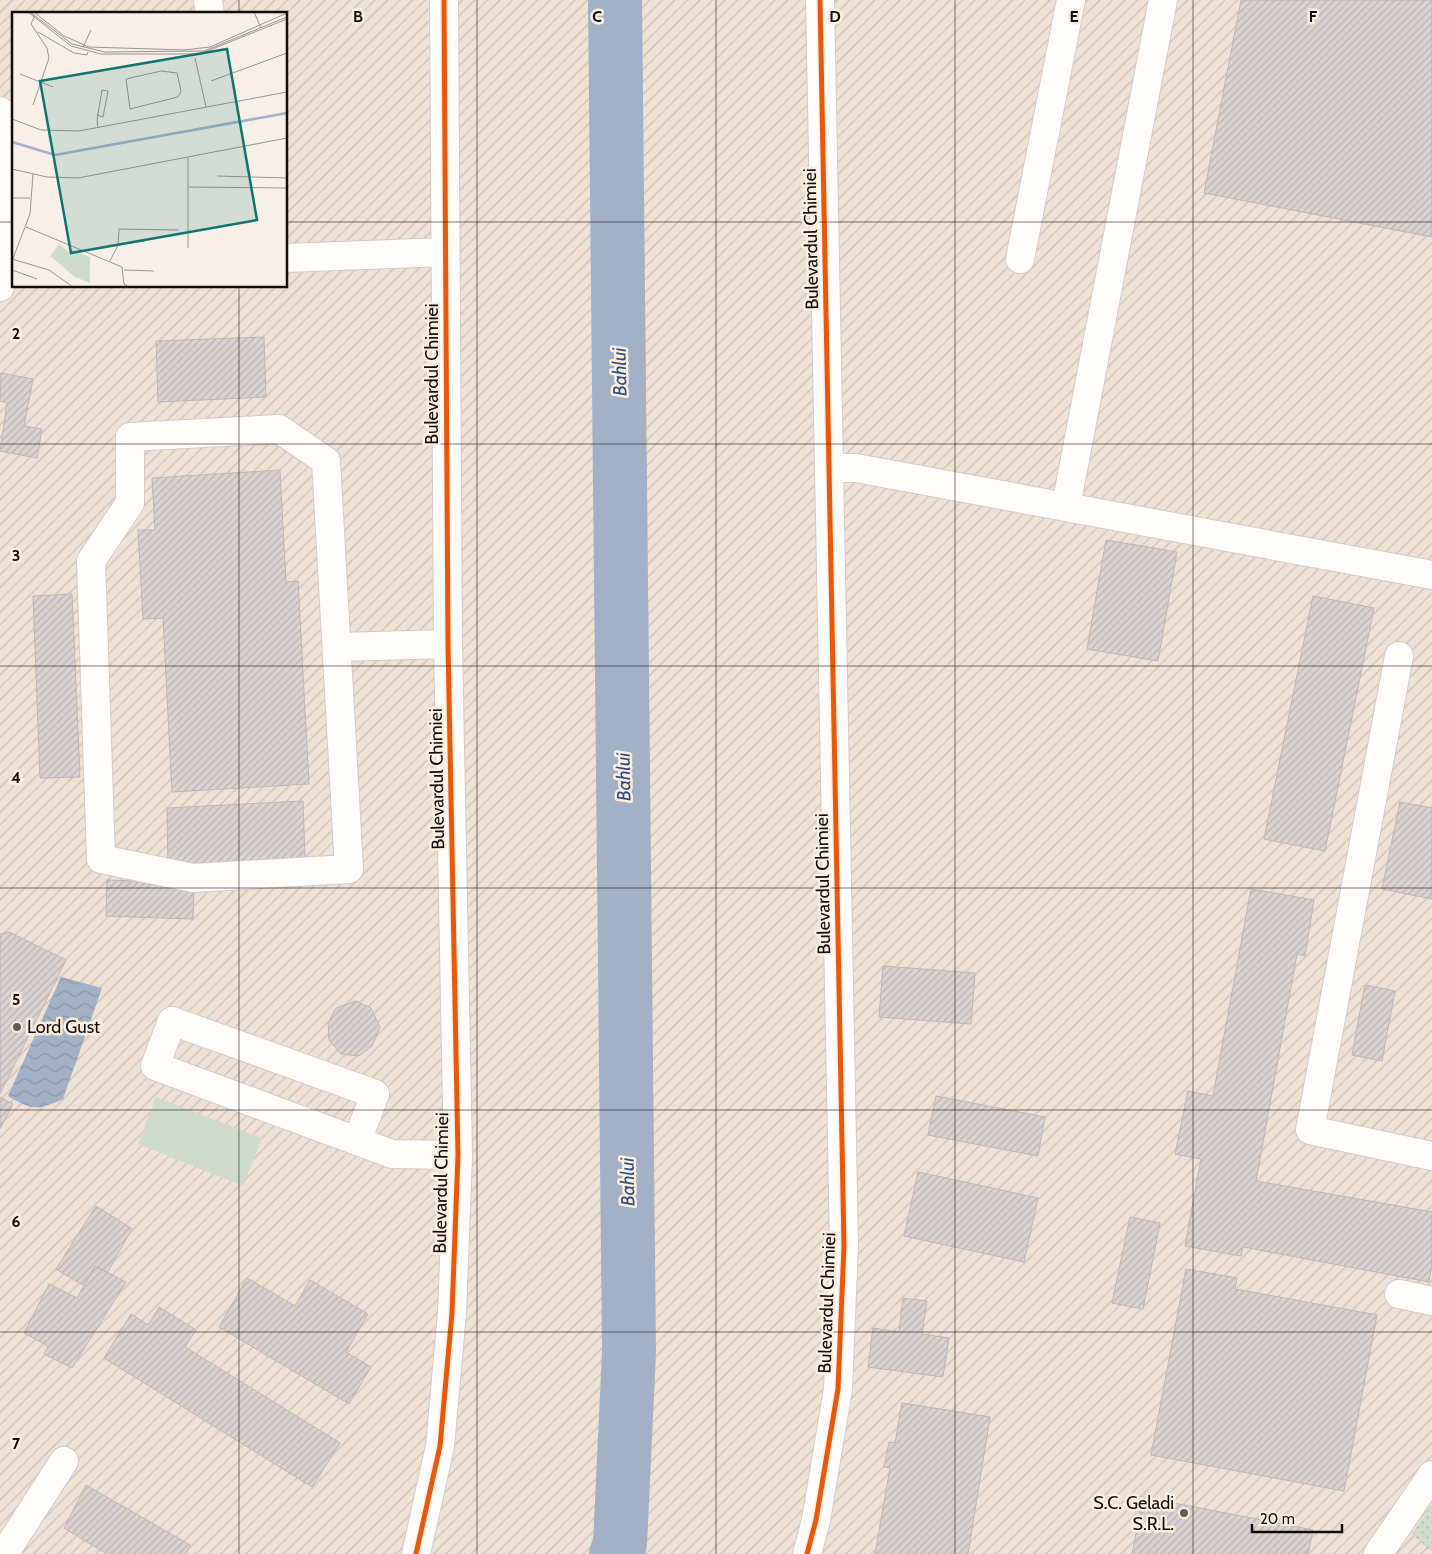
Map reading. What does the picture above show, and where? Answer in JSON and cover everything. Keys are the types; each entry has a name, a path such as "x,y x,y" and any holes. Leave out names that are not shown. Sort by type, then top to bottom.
{"street":[{"name":"Bulevardul Chimiei","path":"416,1554 440,1446 452,1313 458,1156 448,644 444,0"},
{"name":"Bulevardul Chimiei","path":"807,1554 816,1520 838,1389 844,1246 820,0"},
{"path":"1020,259 1071,0"},
{"path":"1066,506 1163,0"},
{"path":"0,111 7,162 9,226 0,287"},
{"path":"288,258 445,252"},
{"path":"279,429 326,461 338,647 349,869 193,878 101,859 91,561 130,503 130,437 279,429"},
{"path":"829,468 856,468 1432,575"},
{"path":"338,647 448,644"},
{"path":"1399,656 1310,1130 1432,1156"},
{"path":"357,1141 375,1094 172,1021 156,1066 357,1141 392,1154 458,1156"},
{"path":"1399,1294 1432,1300"},
{"path":"5,1552 64,1461"},
{"path":"1378,1554 1432,1475"}],"shaded area":[{"path":"0,0 1432,0 1432,1554 0,1554"}],"green space":[{"path":"156,1097 262,1138 243,1186 138,1144"},
{"path":"1432,1504 1432,1552 1412,1534"}],"water":[{"path":"61,977 102,988 63,1099 47,1106 29,1106 8,1096"}],"building":[{"path":"1241,0 1432,0 1432,237 1204,193"},
{"path":"264,337 266,397 158,402 156,341"},
{"path":"1,373 33,379 24,426 42,429 37,458 0,451 7,403 0,401"},
{"path":"280,470 286,582 298,581 309,784 172,792 163,618 143,619 138,530 155,530 152,478"},
{"path":"1106,540 1177,552 1158,661 1087,649"},
{"path":"72,594 80,777 40,778 33,596"},
{"path":"1313,596 1374,608 1325,851 1264,839"},
{"path":"303,801 305,858 168,865 167,808"},
{"path":"1400,802 1432,808 1432,899 1382,889"},
{"path":"107,880 194,883 193,919 106,916"},
{"path":"1251,889 1314,900 1305,956 1297,954 1256,1181 1432,1212 1432,1264 1429,1282 1243,1247 1241,1256 1185,1246 1201,1159 1175,1154 1188,1091 1213,1096"},
{"name":"Lord Gust","path":"9,932 66,960 0,1094 0,934"},
{"path":"883,966 975,973 971,1024 879,1017"},
{"path":"1365,985 1395,991 1382,1061 1352,1055"},
{"path":"356,1001 371,1008 380,1027 372,1046 359,1056 341,1054 329,1040 328,1023 336,1008"},
{"path":"936,1096 1045,1117 1038,1156 928,1135"},
{"path":"0,1097 13,1104 0,1129"},
{"path":"918,1172 1038,1198 1024,1262 904,1236"},
{"path":"96,1206 132,1229 107,1273 95,1266 84,1286 56,1269"},
{"path":"1130,1217 1160,1223 1143,1309 1112,1303"},
{"path":"95,1266 126,1282 72,1368 44,1354 48,1346 24,1333 49,1284 77,1298"},
{"path":"1186,1269 1237,1278 1235,1289 1377,1315 1344,1491 1151,1455"},
{"path":"247,1278 295,1306 310,1280 368,1314 346,1352 371,1367 349,1404 219,1327"},
{"path":"903,1298 927,1301 922,1334 949,1338 943,1377 868,1367 873,1328 899,1332"},
{"path":"159,1307 196,1330 185,1347 340,1443 312,1487 104,1358 131,1314 148,1325"},
{"path":"902,1403 990,1417 968,1554 875,1554 890,1468 884,1467 889,1442 895,1443"},
{"path":"86,1485 190,1545 186,1554 107,1554 64,1528"},
{"name":"S.C. Geladi S.R.L.","path":"1143,1497 1313,1530 1308,1554 1132,1554"}],"waterway":[{"name":"Bahlui","path":"615,0 629,1352 620,1544 616,1554"}],"cycle path":[{"path":"416,1554 440,1446 452,1313 458,1155 448,644 444,0"},
{"path":"807,1554 816,1520 838,1389 844,1246 820,0"}],"place":[{"name":"Lord Gust","path":"17,1027"},
{"name":"S.C. Geladi S.R.L.","path":"1184,1513"}]}
